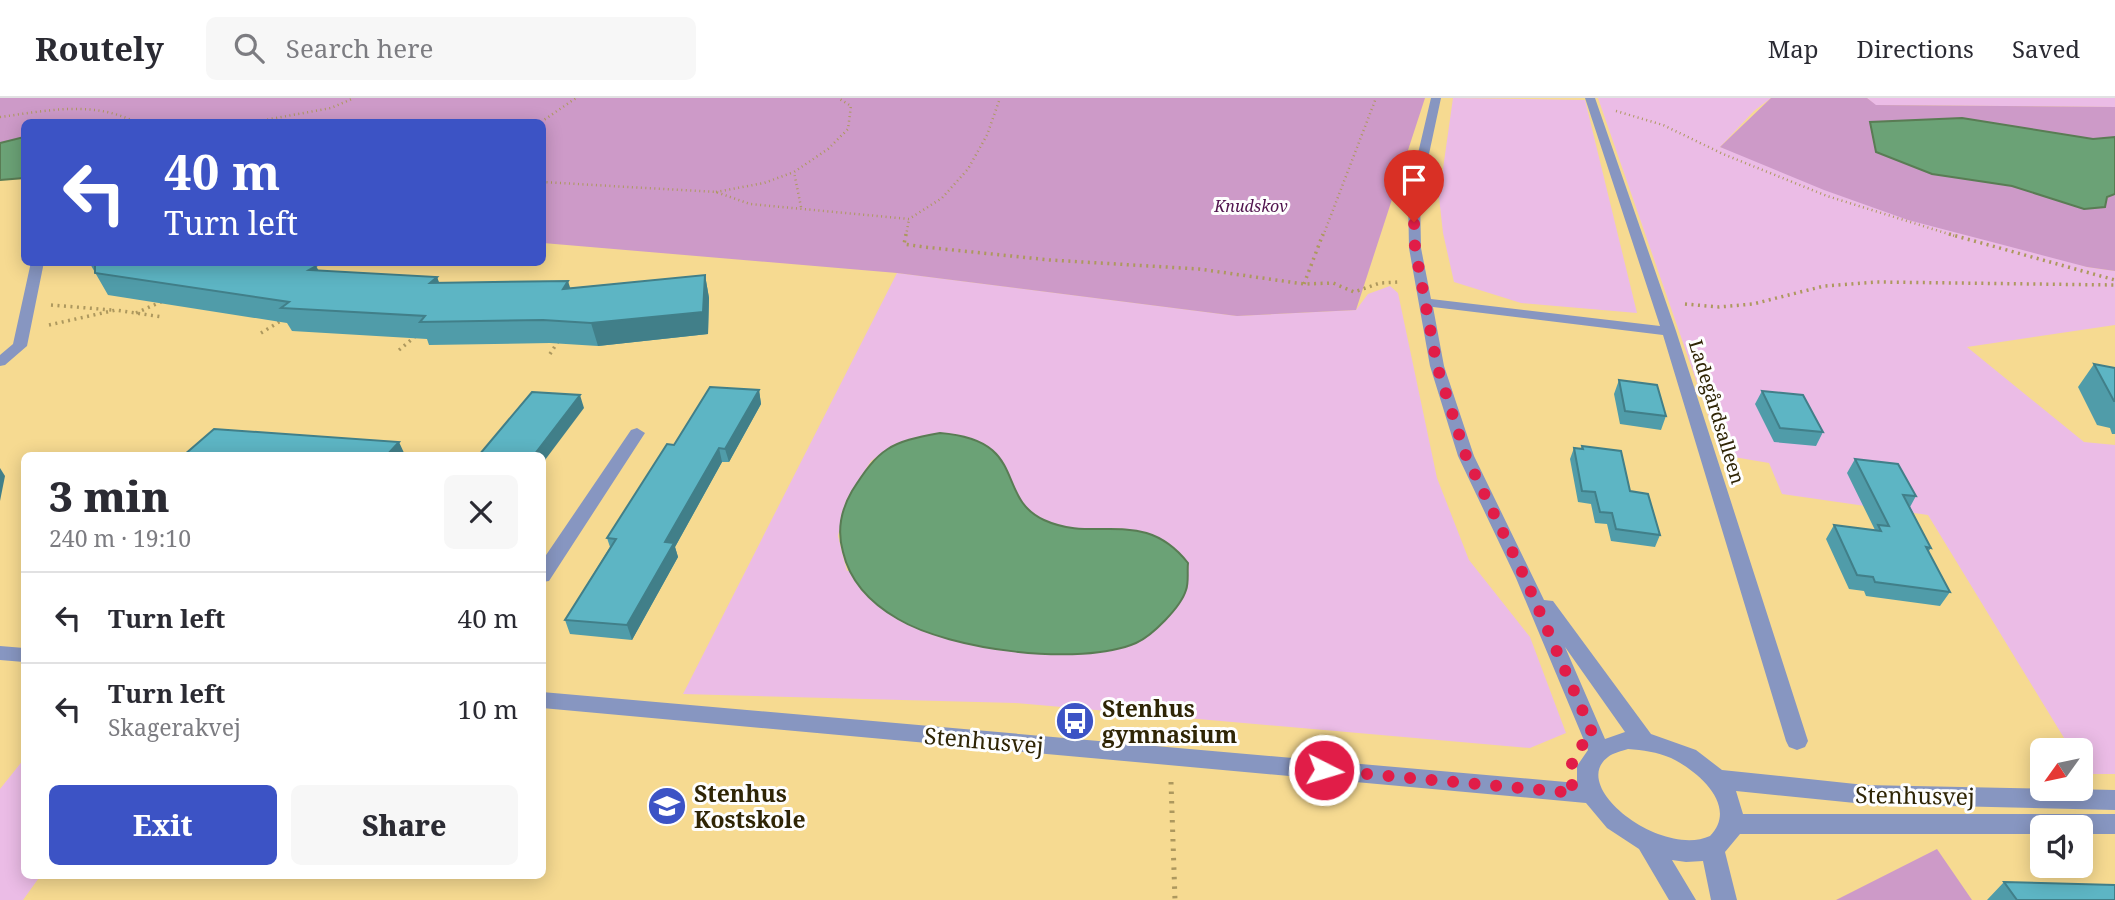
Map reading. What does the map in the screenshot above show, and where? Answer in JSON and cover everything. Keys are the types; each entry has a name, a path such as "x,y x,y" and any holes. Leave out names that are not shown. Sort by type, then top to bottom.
{"street":[{"path":"1436,98 1414,196 1415,248 1437,366 1466,456 1525,578 1599,750"},
{"name":"Ladegårdsalleen","path":"1592,102 1669,331 1797,741"},
{"path":"0,362 20,346 37,266"},
{"path":"1425,302 1669,331"},
{"path":"546,570 637,433"},
{"path":"1525,578 1644,741"},
{"path":"0,653 21,655"},
{"name":"Stenhusvej","path":"546,700 1592,794"},
{"path":"1627,740 1644,741 1687,756 1717,779 1733,811 1729,834 1712,848 1699,852 1682,852 1648,844 1614,822 1592,794 1588,777 1590,762 1599,750 1627,740"},
{"name":"Stenhusvej","path":"1717,779 1794,790 1879,795 2115,800"},
{"name":"Stenhusvej","path":"1732,824 2115,824"},
{"path":"1648,844 1683,900"},
{"path":"1712,848 1724,900"}],"path":[{"path":"270,119 331,108 354,98"},
{"path":"545,119 576,98"},
{"path":"546,182 716,192 764,183 794,172 828,149 848,129 851,106 838,98"},
{"path":"716,192 750,204 909,219 940,202 975,162 994,121 1000,98"},
{"path":"1304,284 1376,98"},
{"path":"1592,102 1663,125 1723,154 1827,196 1902,221 2115,283"},
{"path":"0,117 97,108 130,119"},
{"path":"794,172 801,207"},
{"path":"909,219 904,244 1050,260 1199,269 1304,284 1333,283 1354,292 1380,283 1422,284"},
{"path":"1659,302 1719,307 1753,304 1824,285 1877,282 2115,283"},
{"path":"136,313 173,296"},
{"path":"28,308 44,304 162,317"},
{"path":"23,331 117,310"},
{"path":"261,333 289,316"},
{"path":"399,350 418,334"},
{"path":"550,354 561,338"},
{"path":"1170,756 1175,900"}],"shaded area":[{"path":"1453,98 1585,100 1637,313 1521,303 1454,282 1443,233 1439,197"},
{"path":"1598,98 1771,98 1754,111 1720,147 2087,267 2115,271 2115,325 1967,347 2084,442 2115,445 2115,774 2093,774 2093,738 2064,738 1928,515 1782,494 1769,463 1722,455"},
{"path":"1867,98 2115,98 2115,107 1875,105"},
{"path":"1962,118 2093,139 2115,137 2115,194 2107,197 2105,207 2084,209 2012,186 1932,174 1876,152 1870,122"},
{"path":"21,138 21,178 0,180 0,143"},
{"path":"897,273 1237,316 1356,310 1368,294 1390,286 1398,293 1437,478 1469,560 1530,637 1566,733 1530,748 1015,703 683,694","holes":["940,433 967,437 986,445 997,455 1016,493 1025,506 1040,518 1071,528 1127,529 847,571 838,536 846,501 871,461 895,444"]},
{"path":"940,433 968,438 987,446 1007,470 1019,498 1029,510 1044,520 1082,529 1136,531 1154,536 1171,546 1188,563 1187,587 1183,597 1158,628 1136,643 1082,654 1015,652 981,647 921,630 888,613 863,591 846,563 840,528 845,506 870,465 887,449 909,440"},
{"path":"21,763 21,879 38,879 23,900 0,900 0,789"}],"green space":[{"name":"Knudskov","path":"0,98 1425,98 1356,310 1237,316 897,273 546,243 546,119 21,119 21,138 0,143"},
{"path":"1771,98 1867,98 1876,105 2115,107 2115,137 2093,139 1962,118 1870,122 1932,174 2012,186 2084,209 2115,194 2115,271 2087,267 1908,220 1824,190 1720,147"},
{"path":"1937,849 1972,900 1836,900"}],"building":[{"path":"95,266 316,266 309,270 437,277 430,283 568,281 563,289 705,275 703,312 591,323 543,320 420,322 425,316 281,308 289,302 95,273"},
{"path":"2094,364 2115,368 2115,401 2114,401"},
{"path":"1619,380 1657,385 1666,416 1625,411"},
{"path":"710,387 759,390 725,449 719,448 665,542 674,543 627,625 565,620 616,539 607,538 667,444 674,445"},
{"path":"1762,391 1803,395 1823,432 1780,428"},
{"path":"532,392 580,395 536,452 482,452"},
{"path":"214,429 399,442 390,452 187,452"},
{"path":"1582,446 1621,451 1630,491 1648,494 1660,535 1616,529 1612,513 1600,512 1595,492 1582,491 1574,448 1583,449"},
{"path":"1855,459 1898,464 1916,496 1903,495 1950,592 1875,582 1873,577 1857,575 1834,525 1881,531 1878,525 1889,526"},
{"path":"2004,882 2115,885 2115,900 2017,900"}],"place":[{"name":"Stenhus gymnasium","path":"1075,721"},
{"name":"Stenhus Kostskole","path":"667,806"}],"route":[{"path":"1324,770 1574,793 1570,778 1573,758 1585,741 1594,737 1525,578 1466,456 1437,366 1415,248 1414,222"}]}
